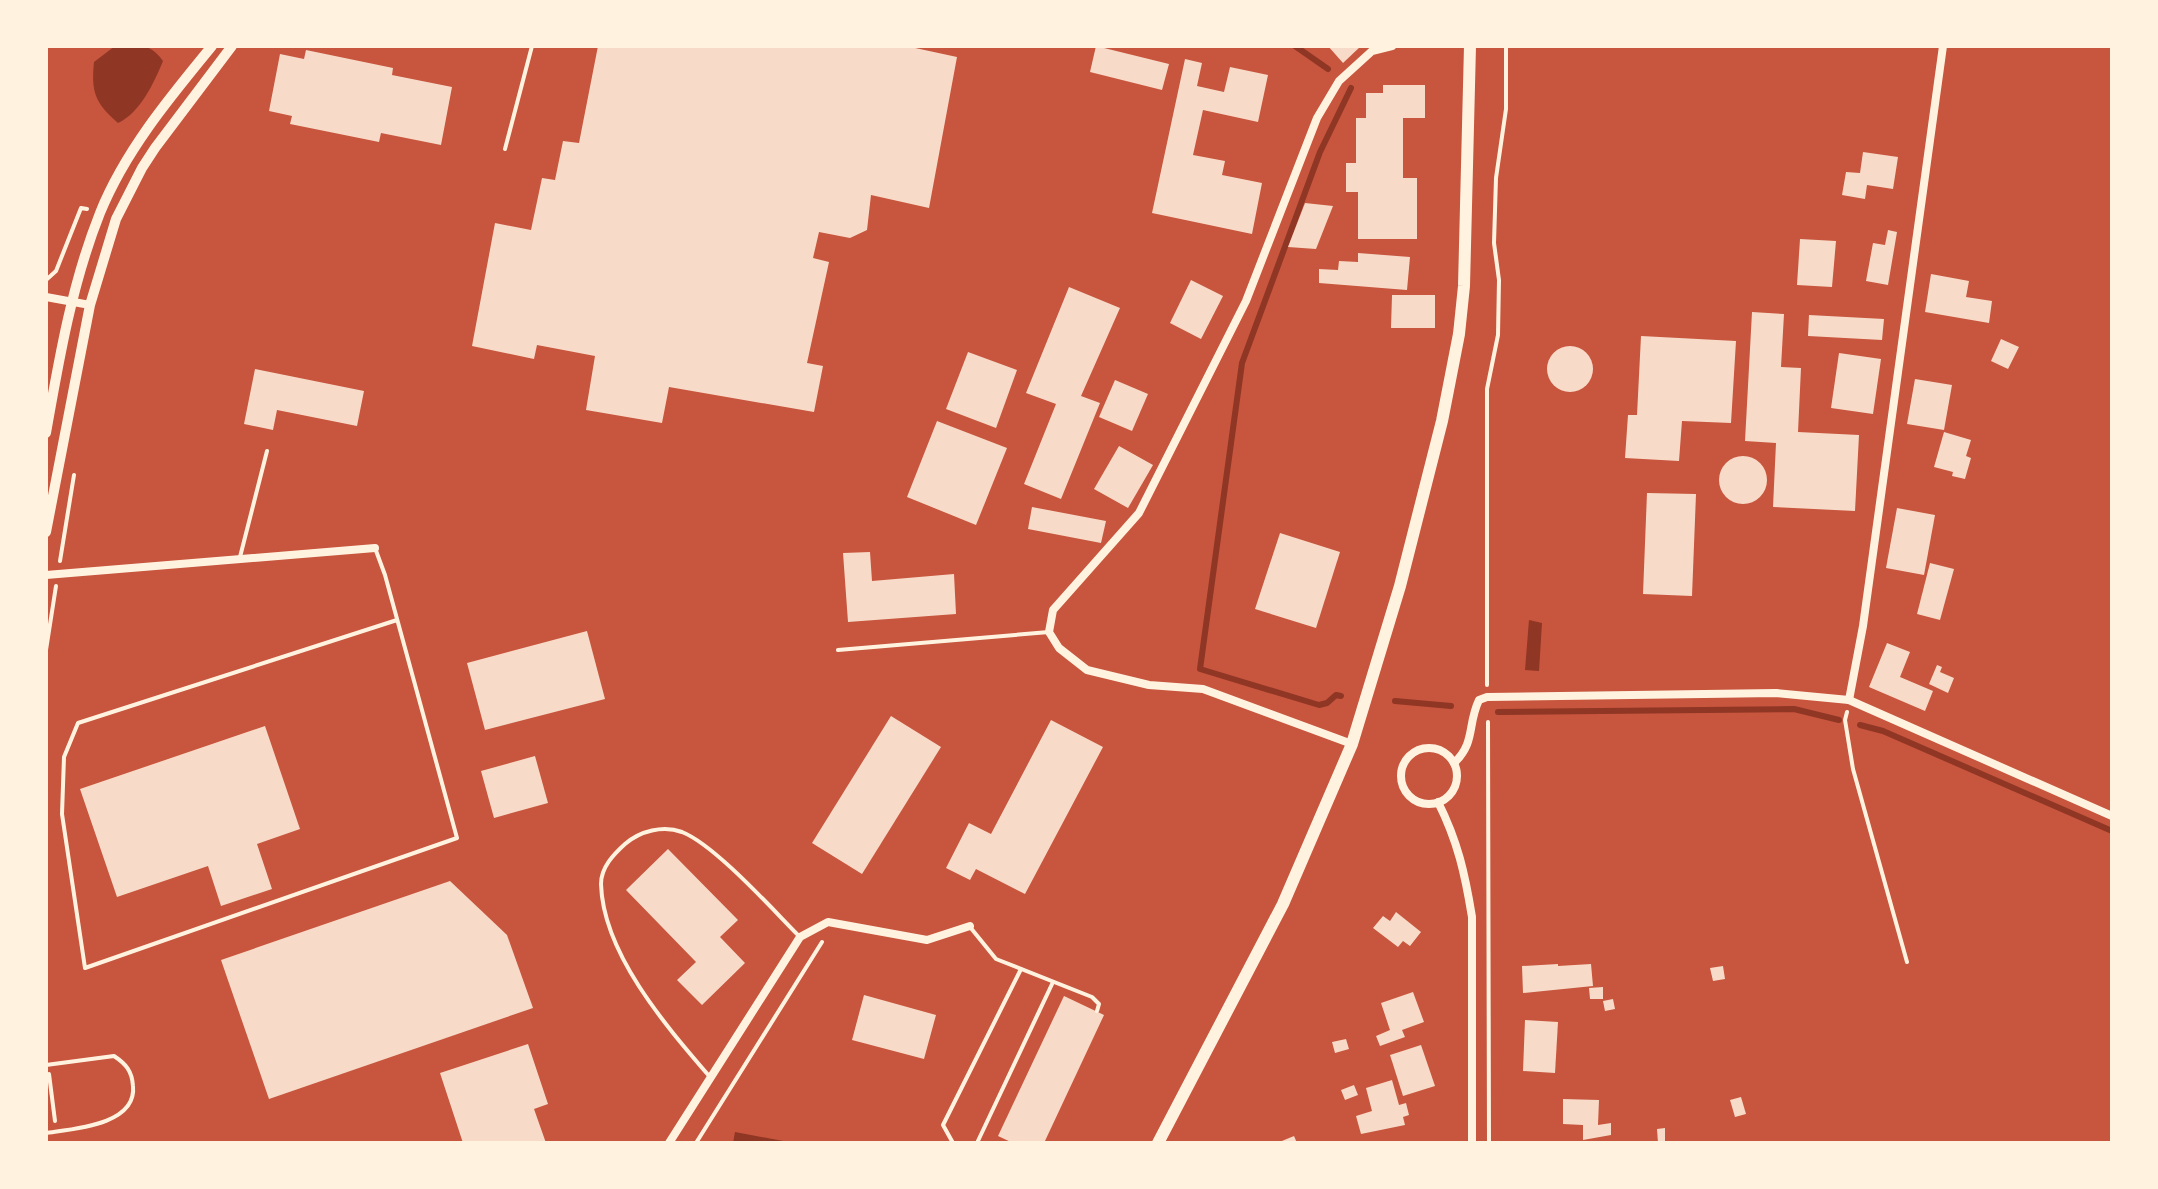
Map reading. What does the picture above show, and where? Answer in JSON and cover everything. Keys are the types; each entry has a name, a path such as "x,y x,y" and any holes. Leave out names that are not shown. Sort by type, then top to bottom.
{"main road":[{"path":"1158,1143 1283,904 1352,744 1400,586 1442,421 1459,334 1464,286 1470,46"}],"street":[{"path":"46,433 72,301 100,213 119,174 168,100 212,46"},
{"path":"46,532 90,305 116,219 142,168 173,121 232,46"},
{"path":"1352,744 1203,689 1149,685 1087,670 1059,648 1049,632 1053,610 1139,513 1246,301 1317,118 1331,93 1339,81 1372,51 1392,46"},
{"path":"1849,700 1863,626 1943,46"},
{"path":"46,297 90,305"},
{"path":"46,575 375,548"},
{"path":"1454,763 1470,743 1473,711 1479,700 1487,697 1776,693 1849,700 2112,816"},
{"path":"1427,748 1442,751 1454,763 1457,778 1454,789 1438,802 1423,803 1406,792 1401,774 1403,765 1416,751 1427,748"},
{"path":"1438,802 1455,836 1472,917 1472,1143"},
{"path":"669,1143 800,937 828,922 927,940 970,926"}],"lane":[{"path":"505,149 532,46"},
{"path":"240,559 267,451"},
{"path":"375,548 397,620 457,838 85,968 62,814 64,757 78,723 397,620"},
{"path":"838,650 1049,632"},
{"path":"711,1078 632,978 610,924 601,882 609,858 636,835 662,829 682,832 708,848 800,937"},
{"path":"970,926 996,959 1092,997 1099,1004 1097,1011"},
{"path":"953,1143 943,1125 1021,969"},
{"path":"977,1143 1053,982"},
{"path":"46,1133 92,1125 114,1117 129,1105 134,1094 127,1065 114,1056 47,1065"}],"path":[{"path":"1489,1143 1487,389 1498,335 1499,280 1494,243 1496,178 1506,109 1506,46"},
{"path":"46,650 76,465"},
{"path":"1849,700 1845,720 1853,769 1907,962"},
{"path":"696,1143 819,949 828,922"},
{"path":"47,1065 57,1131"}],"shaded area":[{"path":"115,46 147,47 163,61 140,105 118,123 100,103 93,81 94,62"},
{"path":"1529,620 1542,623 1539,671 1525,670"},
{"path":"735,1132 794,1143 733,1143"}],"building":[{"path":"598,46 906,46 957,57 929,208 871,195 867,230 850,238 819,232 813,258 829,262 807,363 823,366 814,412 669,387 662,423 586,410 595,356 537,345 534,359 472,346 495,223 531,230 542,178 555,180 563,141 579,143"},
{"path":"1096,46 1169,64 1162,90 1090,72"},
{"path":"1328,46 1361,46 1343,63"},
{"path":"306,50 393,68 392,75 452,87 441,145 381,133 379,142 290,124 292,116 269,111 280,54 304,59"},
{"path":"1185,59 1202,63 1197,86 1224,92 1230,67 1268,75 1258,122 1203,110 1193,155 1225,161 1222,175 1262,183 1252,234 1152,213"},
{"path":"1383,85 1425,85 1425,118 1403,118 1403,178 1417,178 1417,239 1358,239 1358,192 1346,192 1346,163 1356,163 1356,118 1366,118 1366,93 1383,93"},
{"path":"1863,152 1898,157 1893,189 1867,185 1865,199 1842,195 1846,172 1860,173"},
{"path":"1305,203 1333,206 1316,249 1288,247"},
{"path":"1888,230 1897,232 1888,285 1866,281 1873,243 1885,245"},
{"path":"1800,239 1836,241 1832,287 1797,285"},
{"path":"1358,253 1410,257 1407,290 1319,283 1319,269 1338,270 1339,261 1358,262"},
{"path":"1931,274 1969,281 1966,297 1992,301 1989,323 1925,312"},
{"path":"1191,280 1223,296 1201,339 1170,323"},
{"path":"1069,287 1120,308 1081,396 1100,403 1061,499 1024,484 1056,404 1026,393"},
{"path":"1392,295 1435,295 1435,328 1391,328"},
{"path":"1752,312 1784,314 1781,367 1801,368 1798,432 1859,435 1855,511 1773,507 1776,443 1745,441"},
{"path":"1809,315 1884,319 1882,340 1808,336"},
{"path":"1641,336 1736,341 1731,423 1682,421 1679,461 1625,458 1628,415 1637,415"},
{"path":"2001,339 2019,347 2008,369 1991,361"},
{"path":"1570,346 1586,353 1593,369 1586,385 1570,392 1554,385 1547,369 1554,353"},
{"path":"968,352 1017,370 996,428 946,409"},
{"path":"1839,353 1881,359 1873,414 1831,408"},
{"path":"255,369 364,391 357,426 277,410 273,430 244,424"},
{"path":"1915,379 1952,385 1944,430 1907,424"},
{"path":"1115,380 1148,394 1132,431 1099,417"},
{"path":"937,421 1007,448 976,525 907,497"},
{"path":"1944,432 1971,440 1966,456 1971,458 1965,479 1934,467"},
{"path":"1119,446 1153,465 1128,508 1094,489"},
{"path":"1743,456 1760,463 1767,480 1760,497 1743,504 1726,497 1719,480 1726,463"},
{"path":"1647,493 1696,494 1692,596 1643,594"},
{"path":"1032,507 1106,521 1101,543 1028,529"},
{"path":"1897,508 1935,515 1924,575 1886,568"},
{"path":"1280,533 1340,552 1316,628 1255,609"},
{"path":"870,552 872,581 954,574 956,614 848,622 843,553"},
{"path":"1930,563 1954,569 1940,620 1917,614"},
{"path":"587,631 605,699 485,730 467,663"},
{"path":"1887,643 1910,652 1900,677 1933,691 1925,711 1869,687"},
{"path":"1937,665 1942,667 1940,672 1954,678 1948,693 1929,684"},
{"path":"891,716 941,747 862,874 812,843"},
{"path":"1051,720 1103,747 1025,894 976,869 970,880 946,868 969,823 991,834"},
{"path":"265,726 300,829 257,844 272,889 221,906 208,866 117,897 80,789"},
{"path":"535,756 548,803 494,818 481,771"},
{"path":"668,849 738,920 720,937 745,963 702,1005 677,980 696,962 626,890"},
{"path":"450,881 507,935 533,1008 269,1099 221,960"},
{"path":"1396,912 1421,932 1410,946 1403,941 1398,947 1373,928 1383,916 1390,921"},
{"path":"1591,964 1593,986 1523,993 1522,966"},
{"path":"1723,966 1725,979 1713,981 1710,968"},
{"path":"1603,987 1603,999 1590,999 1589,988"},
{"path":"1413,992 1424,1022 1402,1030 1405,1037 1380,1046 1376,1036 1390,1030 1381,1003"},
{"path":"864,995 936,1015 924,1059 852,1040"},
{"path":"1064,996 1104,1015 1044,1143 1013,1143 998,1136"},
{"path":"1613,999 1615,1009 1605,1011 1603,1001"},
{"path":"1525,1020 1558,1022 1555,1073 1523,1071"},
{"path":"1346,1039 1349,1049 1335,1053 1332,1042"},
{"path":"528,1044 548,1104 534,1109 546,1143 463,1143 440,1073"},
{"path":"1421,1045 1435,1086 1403,1096 1390,1055"},
{"path":"1392,1080 1399,1105 1406,1103 1409,1115 1403,1117 1405,1125 1361,1134 1356,1116 1372,1111 1366,1088"},
{"path":"1354,1085 1358,1095 1345,1100 1341,1090"},
{"path":"1741,1097 1746,1114 1735,1117 1730,1100"},
{"path":"1563,1099 1599,1100 1598,1125 1611,1123 1611,1135 1583,1140 1583,1125 1563,1124"},
{"path":"1665,1128 1665,1143 1658,1143 1657,1129"},
{"path":"1294,1136 1297,1143 1277,1143"}],"waterway":[{"path":"1295,46 1328,69"},
{"path":"1341,696 1336,695 1319,705 1200,669 1242,363 1320,152 1351,88"},
{"path":"1395,701 1451,706"},
{"path":"1498,712 1794,709 1839,720"},
{"path":"1860,725 1883,731 2112,831"}]}
